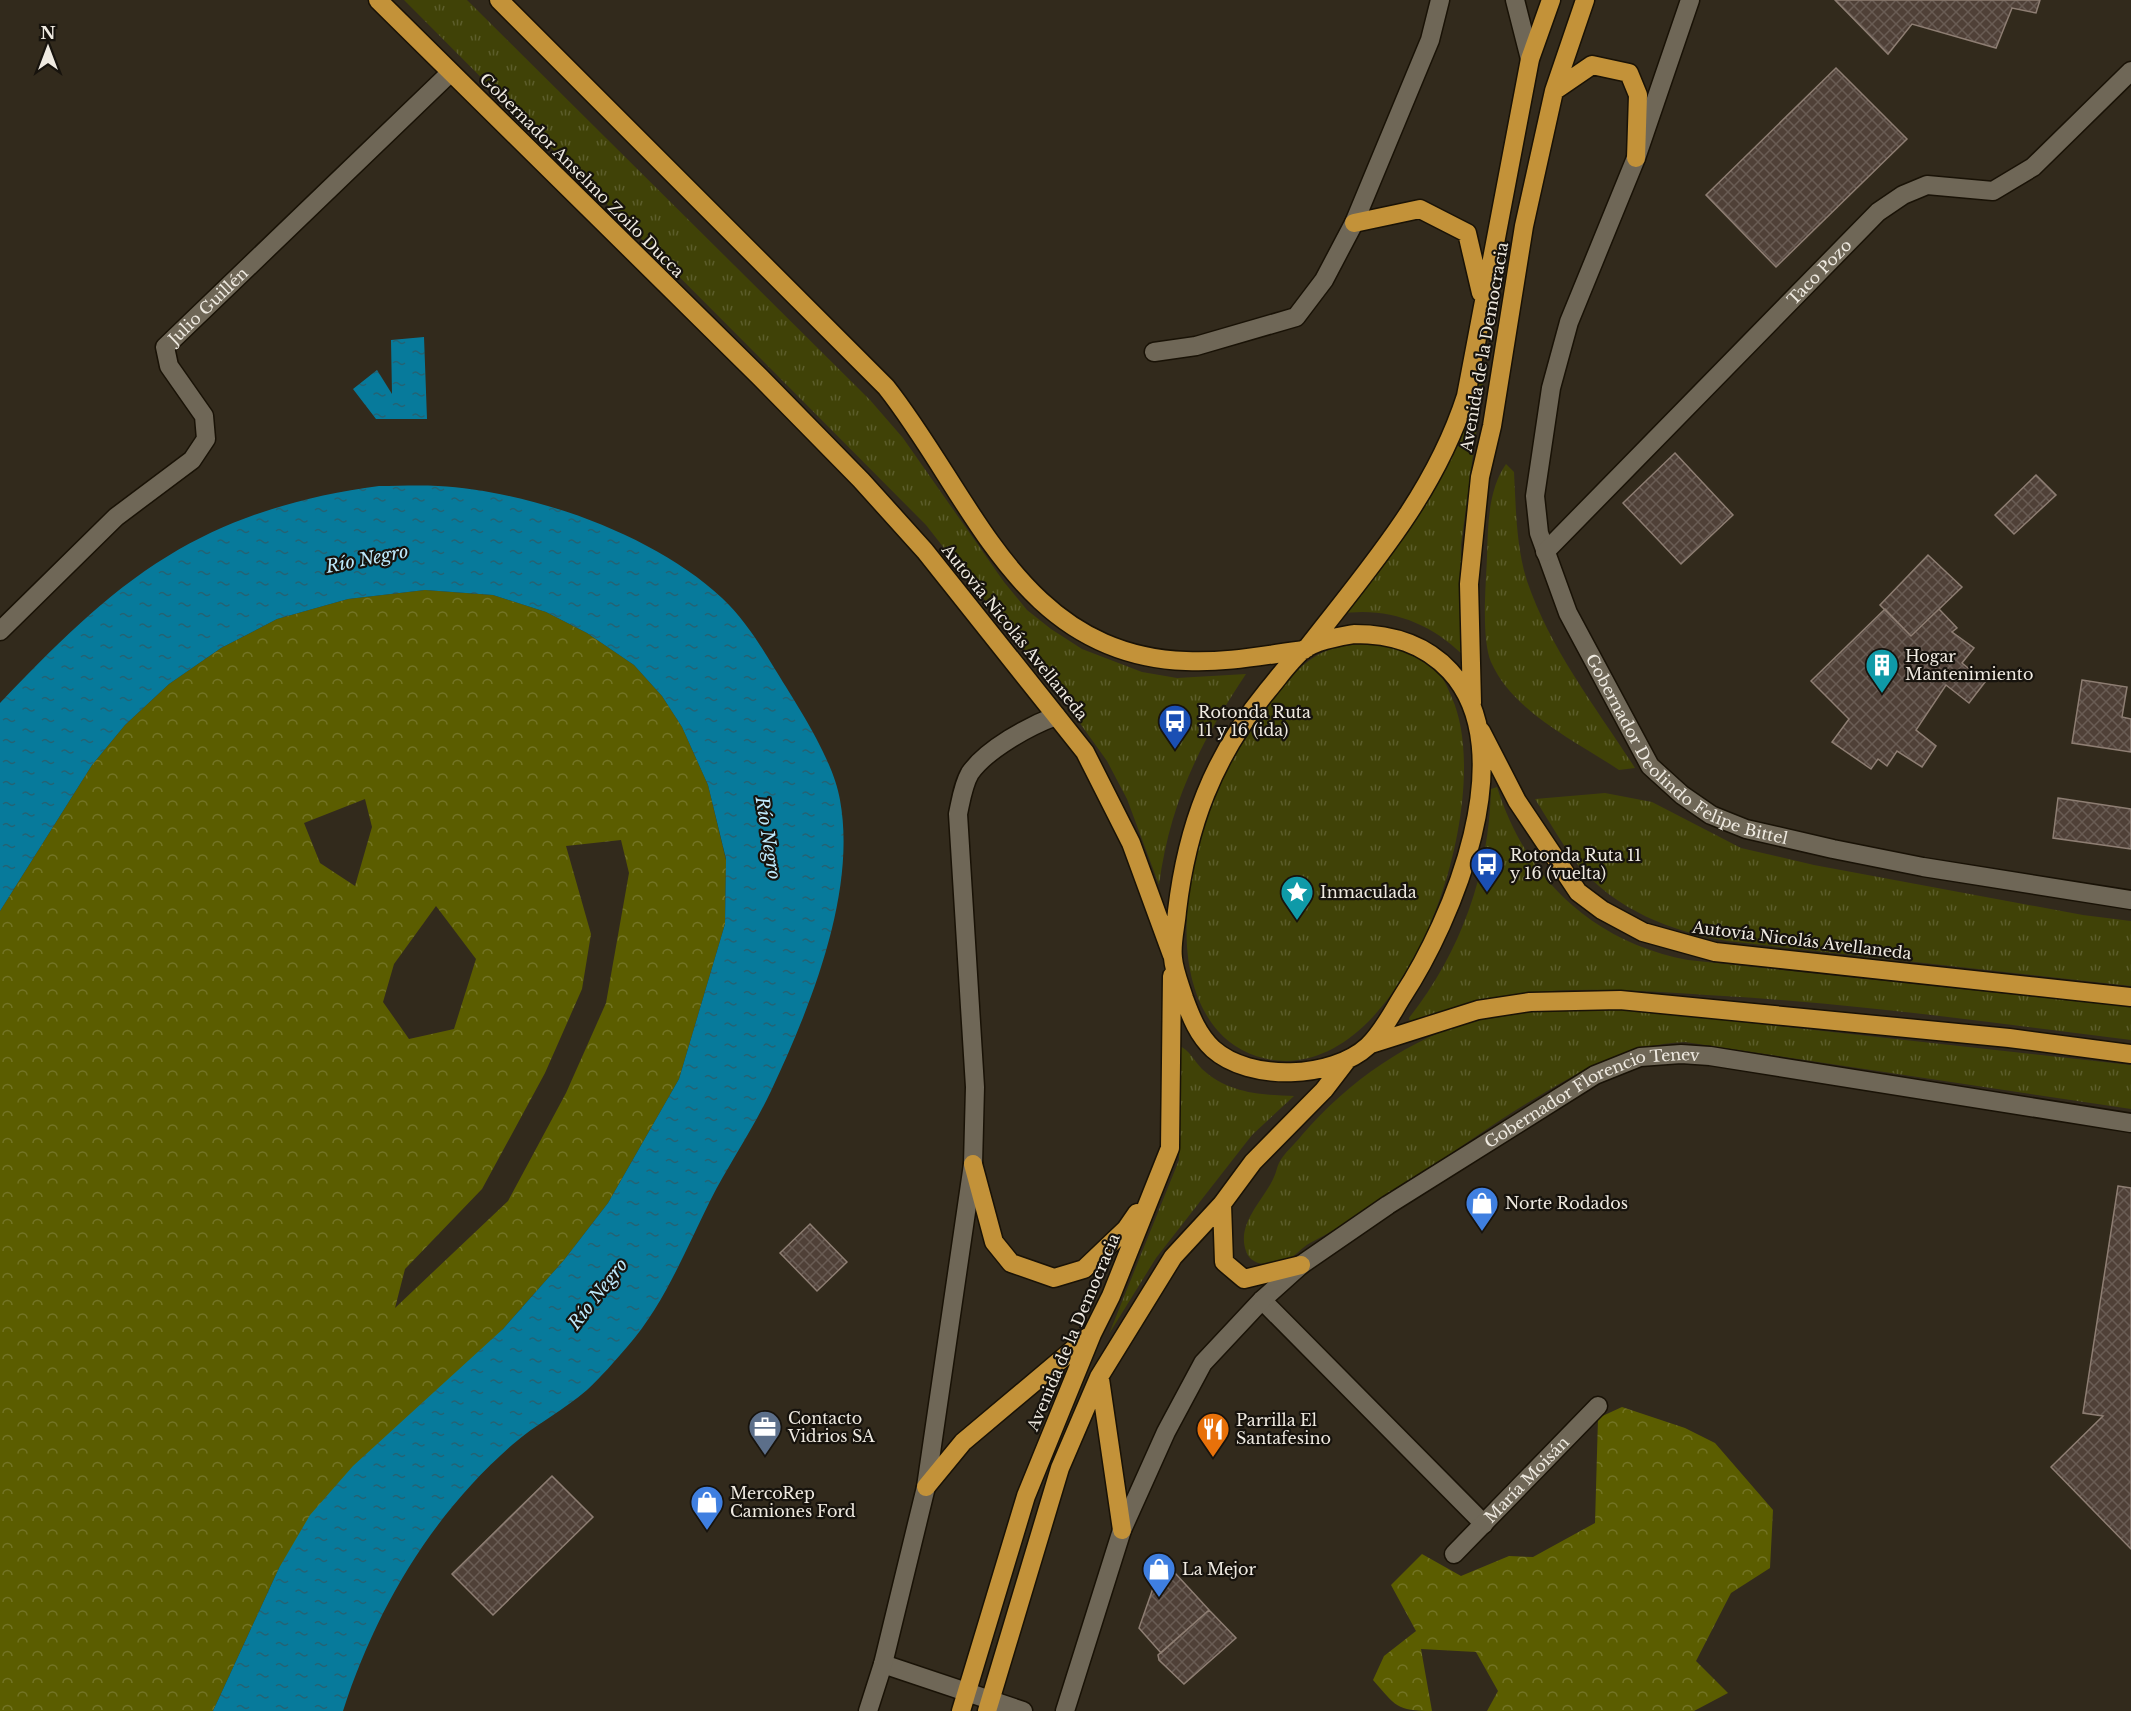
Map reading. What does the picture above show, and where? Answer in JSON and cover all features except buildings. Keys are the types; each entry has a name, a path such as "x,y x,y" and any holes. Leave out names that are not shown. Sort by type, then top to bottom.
{"highway":[{"name":"Gobernador Anselmo Zoilo Ducca","path":"378,0 760,377"},
{"path":"499,0 886,387 916,428 992,547 1017,578 1061,620 1103,645 1152,658 1221,661 1305,649"},
{"name":"Avenida de la Democracia","path":"961,1711 1026,1496 1092,1334 1111,1296 1170,1148 1173,959 1187,845 1202,801 1230,743 1255,706 1305,649 1389,542 1436,471 1449,444 1466,396 1530,59 1551,0"},
{"name":"Avenida de la Democracia","path":"1473,711 1469,584 1475,510 1524,226 1554,91 1585,0"},
{"path":"1554,91 1592,66 1629,73 1638,95 1636,158"},
{"path":"1354,223 1420,209 1467,232 1474,253 1483,307"},
{"name":"Autovía Nicolás Avellaneda","path":"760,377 861,480 925,551 1085,752 1131,843 1197,1029 1219,1054 1233,1062 1257,1070 1290,1072 1329,1066 1371,1044"},
{"name":"Autovía Nicolás Avellaneda","path":"1305,649 1354,634 1383,635 1408,642 1439,660 1463,688 1517,801 1578,892 1602,910 1643,932 1715,952 2131,997"},
{"path":"1371,1044 1418,970 1450,908 1460,880 1473,829 1480,779 1480,753 1473,711"},
{"path":"1371,1044 1479,1010 1539,1002 1620,1000 2008,1038 2131,1054"},
{"path":"989,1705 1060,1468 1100,1377 1173,1257 1222,1204 1253,1162 1324,1090 1349,1056"},
{"path":"974,1164 994,1242 1011,1263 1054,1278 1084,1269 1126,1229 1155,1184"},
{"path":"1222,1204 1224,1262 1244,1279 1300,1265"},
{"path":"926,1486 963,1442 1054,1369 1092,1334"},
{"path":"1100,1377 1122,1530"}],"street":[{"path":"1154,352 1197,346 1296,317 1324,280 1354,223 1430,40 1440,0"},
{"name":"Avenida de la Democracia","path":"1515,0 1530,59"},
{"name":"Gobernador Deolindo Felipe Bittel","path":"1690,0 1636,158 1569,322 1551,388 1535,496 1539,533 1568,613 1650,766 1682,795 1711,815 1746,829 1923,867 2131,900"},
{"name":"Taco Pozo","path":"1545,552 1878,212 1903,195 1927,185 1993,191 2033,167 2131,71"},
{"name":"Julio Guillén","path":"0,631 116,517 192,460 206,439 204,416 169,366 165,347 450,73"},
{"path":"868,1711 883,1664 926,1486 974,1164 975,1087 958,814 962,791 971,772 1006,741 1031,725 1056,716"},
{"name":"Gobernador Florencio Tenev","path":"1122,1530 1166,1432 1203,1363 1262,1300 1300,1265 1595,1075 1640,1057 1681,1054 1740,1060 2131,1123"},
{"path":"1262,1300 1484,1524"},
{"name":"María Moisán","path":"1454,1554 1598,1406"},
{"path":"1065,1711 1122,1530"},
{"path":"883,1664 967,1692 989,1705 1023,1711"}],"green space":[{"path":"404,0 467,0 870,400 903,438 1004,582 1027,610 1082,649 1142,672 1177,678 1246,674 1215,724 1189,774 1171,827 1159,885 1127,799 1107,761 1069,708 926,525"},
{"path":"1485,366 1461,545 1462,654 1435,633 1405,619 1372,612 1338,614 1460,433"},
{"path":"1506,464 1514,472 1521,554 1527,581 1537,606 1548,631 1575,678 1635,768 1619,770 1547,724 1514,696 1501,680 1491,662 1485,625 1489,520 1492,496"},
{"path":"425,590 493,595 546,612 587,633 634,665 662,696 682,727 708,785 726,860 725,924 679,1079 608,1203 564,1260 503,1329 279,1568 213,1711 0,1711 0,911 92,765 125,725 169,684 221,648 277,619 348,599","holes":["365,799 372,827 355,886 320,863 304,823","621,840 629,873 606,1003 566,1093 508,1201 395,1308 405,1269 482,1189 545,1073 582,989 591,934 566,846","436,906 476,959 454,1029 409,1039 383,1002 394,964"]},
{"path":"1363,644 1385,646 1416,657 1442,678 1450,693 1463,742 1463,796 1453,856 1434,916 1406,972 1372,1018 1332,1049 1286,1061 1258,1057 1232,1044 1218,1031 1200,1003 1190,971 1187,936 1188,899 1204,826 1230,764 1276,695 1291,677 1307,662 1327,650"},
{"path":"1497,787 1510,820 1526,850 1545,877 1593,922 1622,938 1654,951 1688,960 2131,1007 2131,1040 1826,1004 1603,990 1566,990 1491,999 1451,1008 1410,1022 1409,1018 1443,966 1469,910 1485,851 1491,789"},
{"path":"1605,793 1652,802 1741,848 1814,865 2083,915 2131,921 2131,986 1727,941 1665,924 1627,906 1593,881 1572,857 1535,799"},
{"path":"1642,1008 1715,1019 2131,1065 2131,1109 1685,1042 1663,1044 1623,1054 1566,1080 1502,1119 1366,1211 1307,1245 1288,1260 1274,1264 1262,1264 1252,1260 1249,1256 1244,1241 1248,1221 1270,1186 1281,1159 1320,1115 1382,1064 1428,1038 1479,1019 1519,1012 1560,1009"},
{"path":"1179,1046 1189,1052 1202,1069 1212,1077 1234,1088 1269,1095 1294,1096 1252,1135 1156,1258 1109,1334 1179,1160"},
{"path":"1622,1407 1685,1428 1715,1443 1773,1510 1770,1568 1731,1593 1696,1661 1728,1693 1694,1711 1487,1711 1498,1691 1476,1652 1421,1649 1432,1711 1411,1710 1392,1701 1373,1680 1384,1656 1416,1631 1391,1585 1422,1554 1461,1576 1509,1556 1533,1557 1595,1523 1598,1418"}],"water":[{"path":"424,337 427,419 376,419 353,389 377,370 392,394 391,340"},
{"name":"Río Negro","path":"379,486 431,486 474,490 551,507 627,536 662,554 694,575 722,598 762,648 792,696 830,766 840,800 844,836 842,873 836,911 826,949 801,1024 764,1105 710,1201 663,1296 640,1331 587,1390 512,1445 456,1502 410,1566 390,1601 356,1673 343,1711 213,1711 279,1568 310,1515 353,1466 503,1329 564,1260 608,1203 679,1079 725,924 726,859 708,785 682,727 662,696 634,665 587,633 546,612 493,595 425,590 348,599 277,619 221,648 169,684 125,725 92,765 0,911 0,703 59,643 101,605 168,556 218,530 270,510 296,502"}],"place":[{"name":"Hogar Mantenimiento","path":"1882,694"},
{"name":"Rotonda Ruta 11 y 16 (ida)","path":"1175,750"},
{"name":"Rotonda Ruta 11 y 16 (vuelta)","path":"1487,893"},
{"name":"Inmaculada","path":"1297,921"},
{"name":"Norte Rodados","path":"1482,1232"},
{"name":"Contacto Vidrios SA","path":"765,1456"},
{"name":"Parrilla El Santafesino","path":"1213,1458"},
{"name":"MercoRep Camiones Ford","path":"707,1531"},
{"name":"La Mejor","path":"1159,1598"}]}
